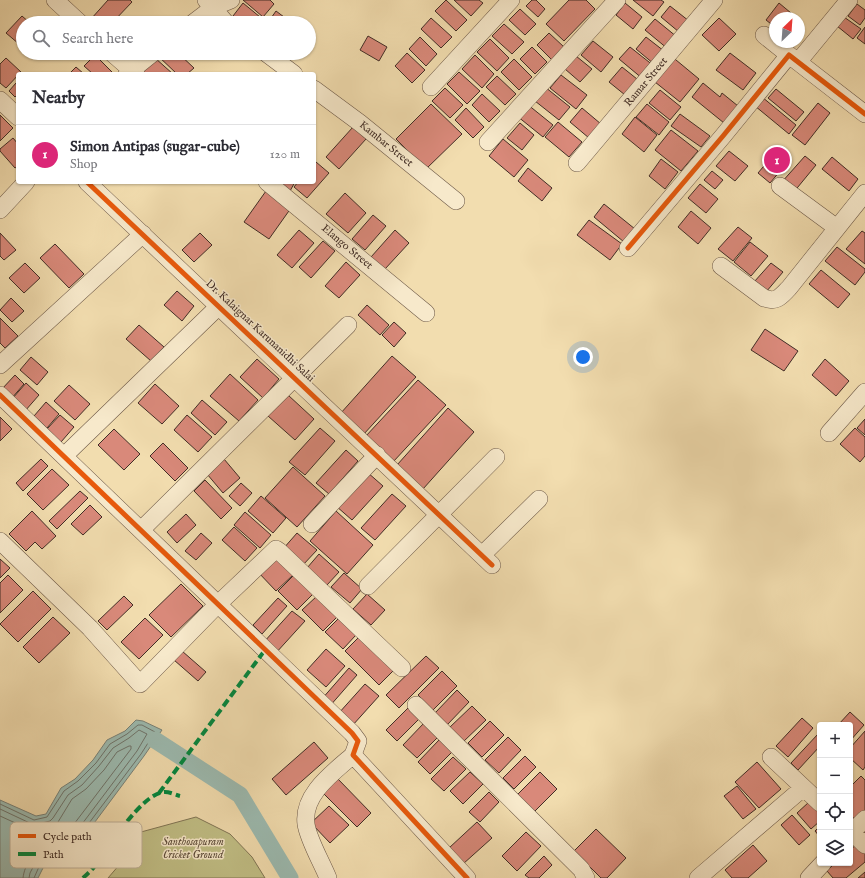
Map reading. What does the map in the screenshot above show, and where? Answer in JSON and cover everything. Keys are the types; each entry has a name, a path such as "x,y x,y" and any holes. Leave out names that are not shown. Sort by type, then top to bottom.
{"street":[{"path":"55,0 72,16"},
{"path":"199,16 210,4 231,0"},
{"path":"431,87 511,0"},
{"path":"488,142 618,0"},
{"name":"Ramar Street","path":"577,163 714,0"},
{"path":"628,248 723,136 849,0"},
{"path":"210,4 220,16"},
{"path":"764,35 865,114"},
{"path":"119,60 132,72 145,60"},
{"path":"275,60 291,72"},
{"name":"Kambar Street","path":"316,90 360,123 456,201"},
{"path":"0,100 16,115"},
{"path":"0,210 24,184"},
{"name":"Dr. Kalaignar Karunanidhi Salai","path":"89,184 487,560 539,499"},
{"name":"Elango Street","path":"269,184 426,313"},
{"path":"780,186 836,228"},
{"path":"721,266 764,298 770,301 776,300 789,288 865,193"},
{"path":"0,365 143,234"},
{"path":"64,456 219,306"},
{"path":"140,530 348,325"},
{"path":"0,395 352,733 358,741 353,755 314,793 308,807 306,823 311,840 328,878"},
{"path":"829,433 864,395"},
{"path":"312,524 377,455"},
{"path":"368,586 496,457"},
{"path":"0,541 90,628 140,684 217,605 274,550 278,550 402,668"},
{"path":"416,705 581,869 586,878"},
{"path":"353,755 467,878"},
{"path":"771,757 817,800"},
{"path":"698,878 804,788"},
{"path":"853,830 865,819"},
{"path":"853,834 865,844"},
{"path":"809,878 820,866"}],"green space":[{"name":"Santhosapuram Cricket Ground","path":"196,817 230,834 252,857 265,878 108,878 117,868 142,868 142,832"}],"water":[{"path":"136,720 143,721 162,730 95,822 10,822 10,868 43,868 38,878 0,878 0,800 36,816 46,814 61,788 75,779 93,760 107,740 125,731"}],"building":[{"path":"108,0 130,0 132,2 119,16 94,16"},
{"path":"243,0 270,0 274,4 264,16 262,16"},
{"path":"446,0 467,20 456,31 435,11"},
{"path":"454,0 479,0 483,3 471,16"},
{"path":"532,0 536,0 545,9 538,17 526,6"},
{"path":"569,0 586,0 595,9 564,41 546,24"},
{"path":"633,0 661,0 664,2 653,16"},
{"path":"243,3 259,16 233,16"},
{"path":"625,3 642,17 633,29 616,15"},
{"path":"779,3 790,12 772,12"},
{"path":"857,4 865,10 865,18 860,25 848,16"},
{"path":"670,6 689,21 679,32 661,17"},
{"path":"520,9 536,24 525,35 509,20"},
{"path":"276,11 283,16 272,16"},
{"path":"844,17 861,29 853,39 837,26"},
{"path":"431,18 452,37 441,48 421,29"},
{"path":"719,18 736,34 719,51 702,35"},
{"path":"655,19 677,37 668,49 645,30"},
{"path":"16,22 16,41 6,33"},
{"path":"504,24 524,42 512,54 492,36"},
{"path":"865,27 865,44 857,38"},
{"path":"549,33 564,47 552,60 537,45"},
{"path":"368,36 387,47 379,61 360,50"},
{"path":"420,37 437,54 426,66 409,49"},
{"path":"646,37 664,51 654,64 636,49"},
{"path":"490,39 509,58 497,71 477,52"},
{"path":"593,41 613,57 601,72 581,55"},
{"path":"532,47 547,62 535,74 520,59"},
{"path":"630,47 654,66 643,79 619,59"},
{"path":"407,53 425,70 412,83 395,66"},
{"path":"730,53 756,73 743,90 716,70"},
{"path":"475,55 494,74 482,88 462,69"},
{"path":"670,55 699,79 680,102 650,78"},
{"path":"576,56 592,69 580,82 565,69"},
{"path":"6,58 21,72 16,72 16,77 6,88 0,83 0,64"},
{"path":"514,59 532,77 519,90 501,72"},
{"path":"90,60 100,60 112,72 91,72 84,66"},
{"path":"153,60 157,60 171,72 143,72"},
{"path":"162,60 185,60 194,68 189,72 175,72"},
{"path":"76,67 82,72 71,72"},
{"path":"622,67 642,83 630,99 609,82"},
{"path":"459,72 480,91 467,104 447,84"},
{"path":"561,75 587,95 576,109 550,88"},
{"path":"497,76 516,94 505,105 486,87"},
{"path":"16,83 16,96 15,97 9,91"},
{"path":"703,83 720,97 722,93 738,106 724,123 692,97"},
{"path":"545,87 570,107 559,120 535,101"},
{"path":"445,88 463,105 450,118 432,101"},
{"path":"776,89 804,112 796,121 768,98"},
{"path":"660,90 681,107 670,120 649,103"},
{"path":"482,94 500,111 489,122 472,105"},
{"path":"762,97 796,125 789,134 755,106"},
{"path":"818,103 830,113 805,145 792,135"},
{"path":"431,104 462,134 426,169 396,139"},
{"path":"527,104 553,125 543,137 517,116"},
{"path":"647,104 669,122 659,135 636,117"},
{"path":"466,108 484,127 473,138 455,120"},
{"path":"582,108 601,124 589,138 570,122"},
{"path":"680,114 710,136 701,147 671,126"},
{"path":"0,115 13,128 0,141"},
{"path":"635,117 657,135 644,152 622,134"},
{"path":"558,122 582,142 569,157 545,137"},
{"path":"520,123 534,135 522,150 507,138"},
{"path":"353,127 366,139 339,169 326,157"},
{"path":"671,130 698,151 681,171 655,150"},
{"path":"13,138 16,142 16,167 0,151 0,149"},
{"path":"503,139 528,160 514,177 489,156"},
{"path":"729,151 748,166 735,181 716,166"},
{"path":"774,154 786,164 770,183 758,173"},
{"path":"805,156 816,165 793,193 781,183"},
{"path":"832,157 858,179 849,191 822,169"},
{"path":"661,159 678,172 665,189 649,176"},
{"path":"316,162 329,173 307,198 294,187 296,184 316,184"},
{"path":"528,168 552,188 542,201 518,181"},
{"path":"712,171 723,180 715,189 704,180"},
{"path":"279,184 294,184 290,191"},
{"path":"700,184 718,199 706,213 688,198"},
{"path":"266,191 291,208 269,239 244,222"},
{"path":"345,193 366,213 348,233 326,214"},
{"path":"604,204 635,229 624,242 594,217"},
{"path":"691,211 711,228 698,244 678,227"},
{"path":"373,215 386,226 365,250 352,239"},
{"path":"589,220 622,244 610,260 577,235"},
{"path":"738,227 752,238 733,261 718,249"},
{"path":"299,230 314,243 292,268 277,255"},
{"path":"395,230 409,243 385,269 371,257"},
{"path":"862,231 865,233 865,264 846,249"},
{"path":"0,233 16,250 4,260 0,256"},
{"path":"200,233 212,245 194,262 182,250"},
{"path":"323,241 335,251 311,278 299,267"},
{"path":"750,242 768,256 751,276 734,262"},
{"path":"55,244 84,274 69,288 40,258"},
{"path":"837,247 865,269 865,272 855,285 825,261"},
{"path":"346,262 360,275 339,298 325,286"},
{"path":"25,263 40,278 24,293 9,278"},
{"path":"771,263 783,272 766,292 754,282"},
{"path":"821,270 850,294 838,308 809,284"},
{"path":"177,291 194,306 182,321 164,305"},
{"path":"11,298 24,311 12,322 0,310"},
{"path":"367,305 389,325 380,335 358,315"},
{"path":"0,318 18,336 5,348 0,343"},
{"path":"394,322 406,333 394,347 382,335"},
{"path":"139,325 164,347 151,361 126,339"},
{"path":"765,329 798,351 784,371 751,350"},
{"path":"392,356 416,377 363,435 340,414"},
{"path":"31,357 48,372 37,385 20,370"},
{"path":"257,359 279,379 263,398 240,377"},
{"path":"825,359 849,381 836,396 812,375"},
{"path":"230,374 258,400 239,421 210,396"},
{"path":"15,375 24,384 11,399 1,390"},
{"path":"418,380 446,405 393,462 365,437"},
{"path":"26,383 39,395 25,411 12,399"},
{"path":"155,384 179,406 162,424 138,403"},
{"path":"69,385 90,404 75,420 54,401"},
{"path":"288,395 314,419 295,440 268,416"},
{"path":"202,400 227,422 215,435 191,413"},
{"path":"46,402 59,414 47,428 34,416"},
{"path":"448,408 474,432 423,489 397,465"},
{"path":"60,415 74,427 61,442 47,429"},
{"path":"187,415 212,437 198,452 174,430"},
{"path":"0,417 12,429 0,441"},
{"path":"865,419 865,435 857,428"},
{"path":"320,428 335,441 305,475 289,462"},
{"path":"855,428 865,437 865,456 860,462 840,444"},
{"path":"114,429 140,454 124,470 98,445"},
{"path":"163,443 188,468 175,481 150,456"},
{"path":"346,450 358,461 329,494 316,483"},
{"path":"41,459 48,466 23,491 16,483"},
{"path":"224,459 240,478 223,493 207,474"},
{"path":"293,467 325,496 297,527 265,498"},
{"path":"52,469 69,485 43,510 27,494"},
{"path":"367,472 383,486 352,520 336,506"},
{"path":"205,480 232,508 221,519 194,491"},
{"path":"241,483 252,493 240,506 229,496"},
{"path":"80,491 88,498 57,529 49,521"},
{"path":"392,494 406,506 375,540 361,528"},
{"path":"261,496 286,518 273,533 248,511"},
{"path":"90,505 102,517 83,535 71,524"},
{"path":"32,511 56,536 42,549 35,542 26,551 9,534"},
{"path":"336,511 373,545 347,574 310,541"},
{"path":"245,512 271,535 260,548 234,525"},
{"path":"186,514 196,525 177,543 167,532"},
{"path":"234,527 257,548 245,561 222,540"},
{"path":"201,533 212,543 196,560 185,551"},
{"path":"297,533 317,550 302,566 283,549"},
{"path":"319,554 339,572 327,585 307,568"},
{"path":"274,555 293,575 276,591 257,571"},
{"path":"0,559 10,568 0,578"},
{"path":"344,573 362,589 350,603 331,587"},
{"path":"295,574 314,593 297,610 278,591"},
{"path":"8,575 23,590 0,613 0,583"},
{"path":"181,584 203,606 171,637 149,615"},
{"path":"33,591 51,609 18,642 0,624"},
{"path":"367,594 385,610 371,625 353,609"},
{"path":"124,596 133,605 107,630 98,621"},
{"path":"317,596 338,616 323,631 302,610"},
{"path":"278,598 287,606 262,634 253,625"},
{"path":"292,611 305,621 275,654 263,643"},
{"path":"53,617 70,633 39,663 23,647"},
{"path":"145,618 163,635 139,659 121,642"},
{"path":"339,618 356,635 343,649 325,632"},
{"path":"361,635 395,669 379,685 345,651"},
{"path":"326,649 345,666 326,687 307,670"},
{"path":"182,651 206,672 198,681 174,660"},
{"path":"426,656 439,668 399,708 386,695"},
{"path":"349,668 357,675 329,707 321,700"},
{"path":"442,671 457,686 433,710 418,695"},
{"path":"365,684 379,696 352,726 338,714"},
{"path":"457,690 469,702 447,725 435,713"},
{"path":"472,706 486,720 463,742 449,728"},
{"path":"408,708 419,719 397,741 386,730"},
{"path":"850,712 864,725 853,738 853,722 841,722"},
{"path":"802,718 813,728 788,757 776,746"},
{"path":"490,721 504,735 482,757 468,743"},
{"path":"424,723 438,737 417,758 403,745"},
{"path":"865,731 865,767 863,770 853,761 853,745"},
{"path":"817,735 817,749 798,770 791,763"},
{"path":"508,737 521,750 499,773 485,760"},
{"path":"439,740 452,752 430,774 418,762"},
{"path":"314,742 328,758 286,795 272,779"},
{"path":"525,756 536,767 514,789 503,778"},
{"path":"453,757 466,769 444,791 431,779"},
{"path":"757,762 781,789 759,808 735,782"},
{"path":"470,772 483,784 463,804 450,791"},
{"path":"540,772 557,789 534,812 517,795"},
{"path":"861,776 865,780 865,812 857,821 853,818 853,784"},
{"path":"337,778 371,813 357,827 322,792"},
{"path":"737,786 756,809 743,819 724,796"},
{"path":"489,792 499,802 480,822 469,812"},
{"path":"809,802 817,810 817,824 811,829 797,813"},
{"path":"329,806 349,825 330,843 311,823"},
{"path":"792,815 810,835 799,845 781,825"},
{"path":"477,822 492,838 463,864 449,848"},
{"path":"596,829 626,858 607,878 601,878 574,851"},
{"path":"526,832 541,846 517,871 502,856"},
{"path":"857,844 865,853 865,862 846,878 833,878 827,871 832,866 853,866 853,847"},
{"path":"753,845 767,861 748,878 732,878 725,870"},
{"path":"544,856 552,865 539,878 529,878 525,875"},
{"path":"865,872 865,878 858,878"}],"waterway":[{"path":"155,740 240,795 290,878"}],"marked path":[{"path":"159,793 265,650"},
{"path":"127,822 146,801 156,794 165,792 180,796"},
{"path":"83,878 93,868"}],"cycle path":[{"path":"628,248 723,136 789,55 865,114"},
{"path":"89,184 492,565"},
{"path":"0,395 352,733 358,741 353,755 467,878"}],"place":[{"name":"Simon Antipas (sugar-cube)","path":"777,160"}]}
